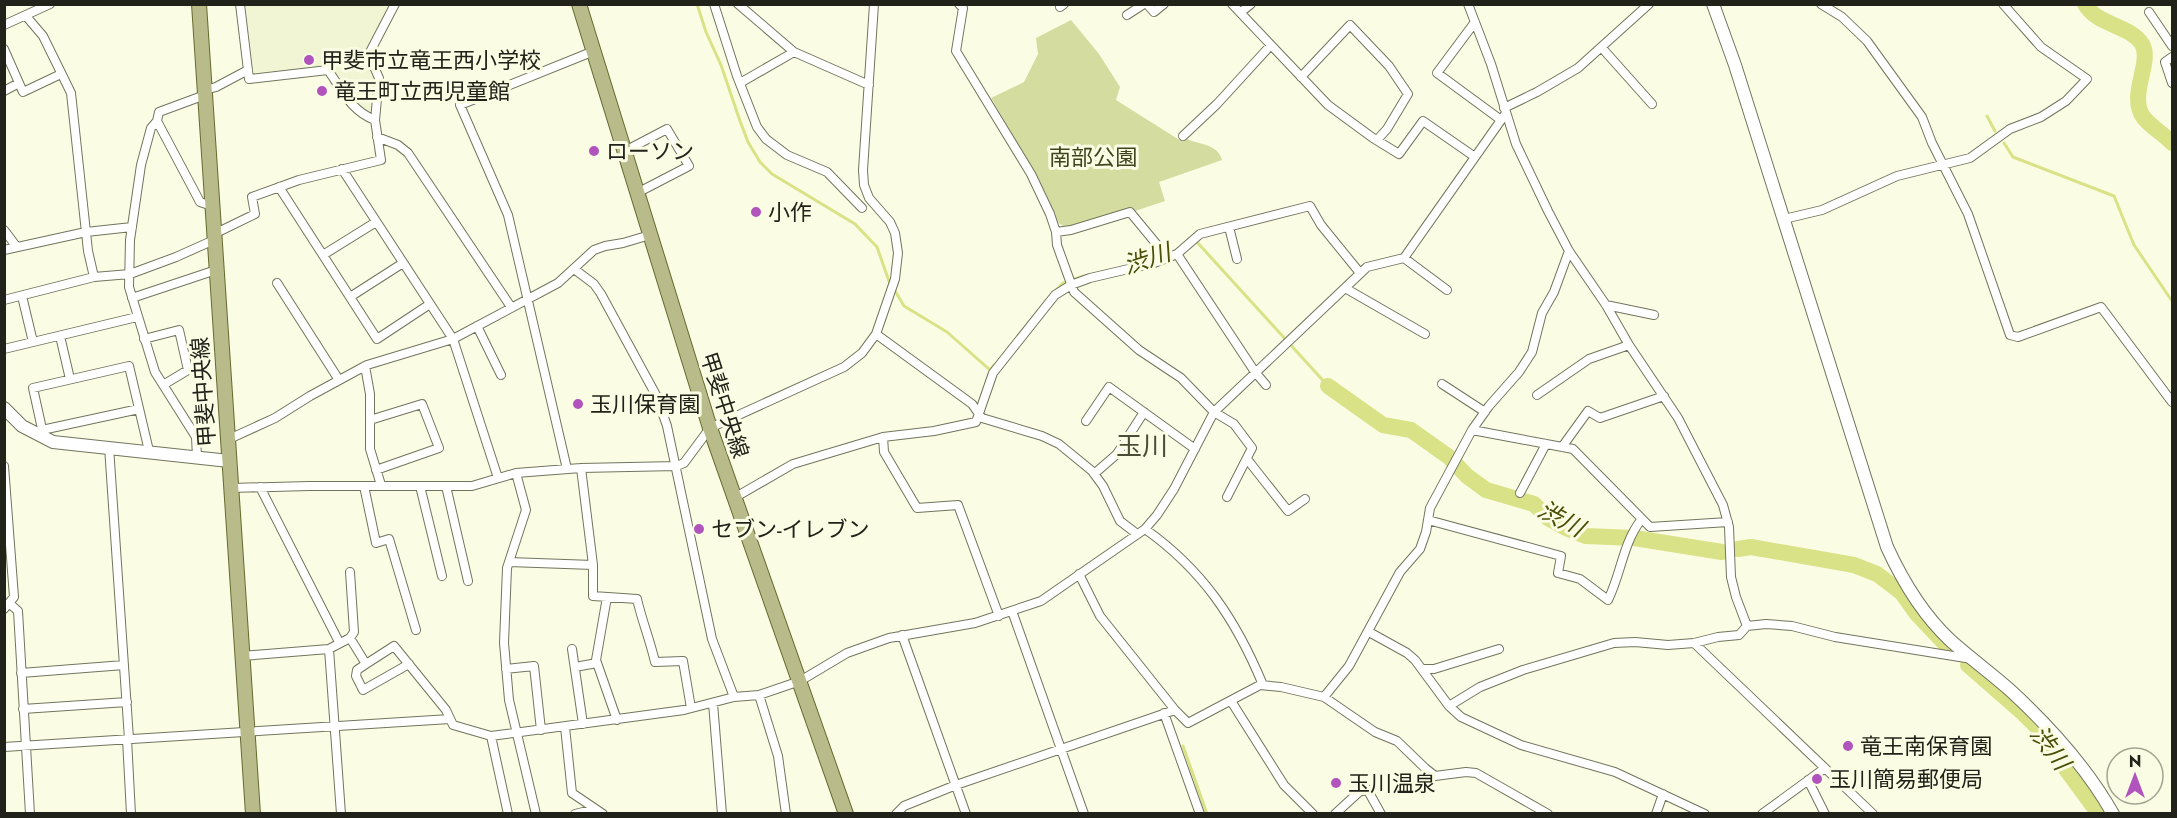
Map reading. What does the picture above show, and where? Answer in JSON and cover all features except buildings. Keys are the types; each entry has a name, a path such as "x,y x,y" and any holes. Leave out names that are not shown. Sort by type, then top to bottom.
{"main road":[{"name":"甲斐中央線","path":"199,4 252,813"},
{"name":"甲斐中央線","path":"579,4 710,428 846,813"}],"street":[{"path":"240,4 249,79 328,70 354,108 362,115 375,120"},
{"path":"4,300 94,277 130,274 176,257 255,214 252,197 299,180 381,160 375,120 379,78 371,60 371,50 394,4"},
{"path":"714,4 757,127 766,139 787,155 827,172 862,208"},
{"path":"738,4 794,52 869,85"},
{"path":"231,488 472,486 516,473 581,468 677,466 684,463 710,428 844,367 862,353 876,334 895,279 898,253 895,233 890,222 869,198 864,185 863,170 874,4"},
{"path":"959,4 963,8 956,51 1031,174 1050,214 1056,232 1057,245 1071,285 1082,300 1139,350 1181,378 1214,412 1234,424 1252,448 1227,497"},
{"path":"1127,15 1146,4 1154,12 1164,4"},
{"path":"1232,4 1328,105 1399,154 1423,121 1475,157"},
{"path":"1240,12 1251,4"},
{"path":"1468,4 1491,64 1504,113 1516,144 1569,251 1678,418 1718,494 1728,522 1731,577 1747,626"},
{"path":"409,664 363,690 356,676 357,670 394,646 409,664 446,710 453,725 491,736 617,720 691,708 734,697 759,695 800,681 847,653 889,638 975,623 1041,601 1141,531 1157,514 1174,489 1214,412 1255,372 1367,267 1404,258 1504,113 1561,78 1602,48 1648,4"},
{"path":"1713,4 1735,64 1887,547 1899,572 1916,600 1945,634 2012,692 2044,724 2085,772 2114,813"},
{"path":"1821,4 1842,17 1867,41 1922,117 1942,165 1968,214 2010,335 2018,337 2101,307 2172,402"},
{"path":"1784,219 1822,210 1897,176 1970,158 2010,129 2041,117 2066,100 2087,79 2041,47 2003,4"},
{"path":"4,25 46,5"},
{"path":"2150,12 2172,46"},
{"path":"26,16 43,36 71,93 86,232 94,277"},
{"path":"1475,22 1437,73 1504,113"},
{"path":"1301,77 1350,25 1389,66 1408,94 1387,129 1377,140"},
{"path":"1183,136 1217,104 1270,46"},
{"path":"1602,48 1652,104"},
{"path":"4,49 23,92 62,74"},
{"path":"567,469 529,297 508,215 460,105 594,51"},
{"path":"740,83 794,52"},
{"path":"2172,57 2165,62 2172,83"},
{"path":"197,457 196,437 155,372 137,317 129,287 132,227 141,165 151,128 157,121 159,112 205,93 248,70"},
{"path":"4,91 19,83"},
{"path":"157,121 200,202 213,206"},
{"path":"624,151 667,129 690,166 637,193"},
{"path":"378,137 398,145 408,153 511,308"},
{"path":"342,169 453,339 498,478"},
{"path":"279,187 377,339 430,304"},
{"path":"734,498 793,464 883,437 934,431 976,422 980,416 993,373 1055,295 1071,285 1090,278 1168,258 1177,254 1200,234 1310,206 1360,273"},
{"path":"1056,232 1071,230 1130,212 1168,258"},
{"path":"323,255 376,222"},
{"path":"4,250 86,232 132,227"},
{"path":"1229,227 1237,259"},
{"path":"4,230 16,246"},
{"path":"227,440 276,418 365,366 453,339 558,283 594,250 650,235"},
{"path":"1324,698 1349,666 1400,572 1420,549 1430,508 1472,430 1519,372 1532,352 1542,313 1554,292 1569,251"},
{"path":"1177,254 1266,385"},
{"path":"1404,258 1448,290"},
{"path":"350,297 403,263"},
{"path":"574,269 594,284 601,294 657,397 668,426 712,639 734,697"},
{"path":"132,298 216,270"},
{"path":"277,283 339,380"},
{"path":"1345,288 1425,334"},
{"path":"22,296 33,342"},
{"path":"1606,305 1654,315"},
{"path":"4,349 137,317"},
{"path":"477,326 501,375"},
{"path":"144,339 179,330 188,370 163,385"},
{"path":"876,334 972,404 980,416 989,422 1042,436 1059,444 1094,474 1103,486 1120,522 1141,531 1186,562 1205,583 1226,611 1249,652 1263,685"},
{"path":"60,336 70,379"},
{"path":"1537,395 1589,359 1629,345"},
{"path":"43,434 33,388 129,366 149,451"},
{"path":"365,366 370,394 370,449 381,485"},
{"path":"1442,384 1485,412"},
{"path":"1086,421 1109,387 1195,449"},
{"path":"1562,447 1588,411 1600,418 1664,396"},
{"path":"370,420 422,404 439,448 376,470"},
{"path":"4,408 22,426 43,434 53,442 229,461"},
{"path":"43,434 139,409"},
{"path":"1094,474 1117,454 1144,412"},
{"path":"1472,430 1573,449 1650,527 1728,522"},
{"path":"883,437 884,452 917,508 958,505 999,616"},
{"path":"1520,493 1546,444"},
{"path":"109,447 127,702 131,813"},
{"path":"1247,459 1288,511 1305,499"},
{"path":"4,466 14,597 7,606 18,611 30,813"},
{"path":"581,468 593,565 593,596 637,599 655,662 683,661 691,708"},
{"path":"516,473 526,510 509,562 504,643 509,700 536,813"},
{"path":"364,486 376,543 389,540 416,630"},
{"path":"420,486 442,576"},
{"path":"446,486 468,581"},
{"path":"260,487 339,642"},
{"path":"1428,520 1561,556 1558,573 1580,579 1608,600 1632,531 1641,520"},
{"path":"509,562 593,565"},
{"path":"242,656 329,649 350,638 354,632 350,572"},
{"path":"1079,574 1100,616 1188,723 1260,685 1281,687 1324,698 1375,732 1397,741 1436,776 1476,773 1548,813"},
{"path":"607,597 597,663 617,720"},
{"path":"1012,611 1084,813"},
{"path":"1449,706 1480,687 1522,670 1614,643 1668,645 1694,643 1739,635 1747,626 1766,624 1792,626 1835,637 1973,659"},
{"path":"1369,632 1416,660 1449,706 1461,717 1513,742 1615,772 1704,813"},
{"path":"902,635 966,813"},
{"path":"350,638 366,664"},
{"path":"1694,643 1873,813"},
{"path":"572,648 583,724"},
{"path":"329,649 341,813"},
{"path":"1422,669 1434,669 1499,649"},
{"path":"575,667 597,663"},
{"path":"21,673 124,665"},
{"path":"506,669 534,666 541,730"},
{"path":"759,695 778,756 786,813"},
{"path":"1231,701 1284,785 1313,813"},
{"path":"23,709 127,702"},
{"path":"713,703 722,813"},
{"path":"896,813 904,806 956,786 1175,710"},
{"path":"1164,713 1200,813"},
{"path":"4,747 450,719"},
{"path":"565,727 572,793 599,811"},
{"path":"491,736 508,813"},
{"path":"1762,813 1825,768"},
{"path":"1808,780 1825,813"},
{"path":"1335,813 1359,792 1367,789 1381,813"},
{"path":"1656,813 1663,794"},
{"path":"575,813 599,811"}],"shaded area":[{"name":"甲斐市立竜王西小学校","path":"245,5 390,5 363,55 376,84 372,115 356,104 329,66 254,73"}],"green space":[{"name":"南部公園","path":"1071,20 1099,54 1120,87 1116,100 1181,141 1187,139 1213,148 1222,160 1159,182 1165,201 1135,211 1128,209 1070,227 1063,226 1056,221 1027,159 991,98 1024,82 1038,54 1036,38"}],"waterway":[{"name":"渋川","path":"697,4 748,142 760,162 772,174 855,224 877,247 890,284"},
{"path":"2085,4 2097,17 2129,32 2142,44 2145,60 2139,90 2139,109 2144,118 2172,143"},
{"path":"1987,116 1995,131"},
{"path":"2004,143 2013,157 2114,196 2134,245 2172,301"},
{"name":"渋川","path":"1196,241 1328,386"},
{"name":"渋川","path":"1054,292 1063,283 1084,276"},
{"name":"渋川","path":"894,289 904,306 947,332 990,370 994,365"},
{"name":"渋川","path":"1328,386 1383,425 1411,430 1449,457 1467,476 1486,490 1534,504 1548,518 1566,528 1586,536 1634,538 1722,552"},
{"name":"渋川","path":"1738,549 1751,547 1854,565 1877,574 1902,593 1917,614 1951,650"},
{"name":"渋川","path":"1968,665 2048,738 2049,746 2099,814"},
{"path":"1183,746 1207,814"}],"place":[{"name":"甲斐市立竜王西小学校","path":"309,60"},
{"name":"竜王町立西児童館","path":"322,91"},
{"name":"ローソン","path":"594,151"},
{"name":"小作","path":"756,212"},
{"name":"玉川保育園","path":"578,404"},
{"name":"セブン-イレブン","path":"699,529"},
{"name":"竜王南保育園","path":"1848,746"},
{"name":"玉川簡易郵便局","path":"1817,779"},
{"name":"玉川温泉","path":"1336,783"}],"district":[{"name":"玉川","path":"1142,446"}]}
